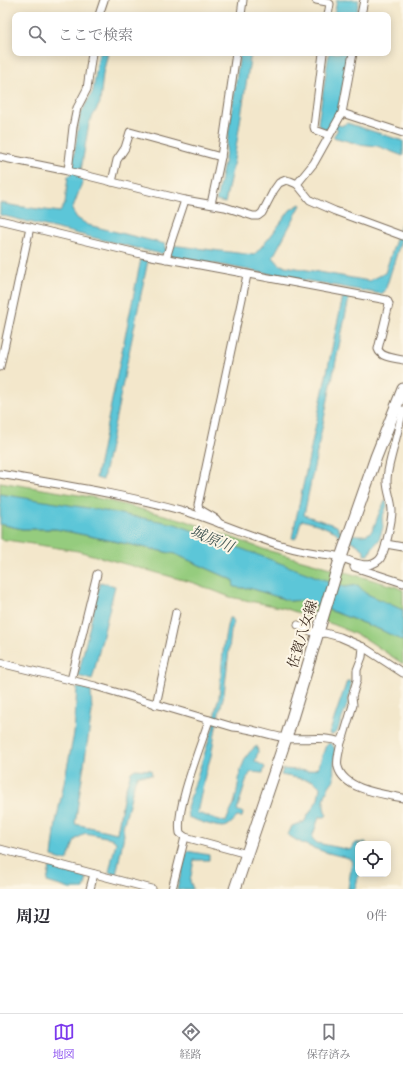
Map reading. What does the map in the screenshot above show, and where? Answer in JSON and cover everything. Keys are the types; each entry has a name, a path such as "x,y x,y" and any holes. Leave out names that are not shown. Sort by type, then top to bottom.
{"main road":[{"name":"佐賀八女線","path":"235,889 286,738 340,561 376,457 403,389"}],"street":[{"path":"100,12 104,0"},
{"path":"241,12 243,0"},
{"path":"316,0 330,4 329,12"},
{"path":"362,12 364,0"},
{"path":"69,171 73,127 77,108 87,89 92,56"},
{"path":"211,204 221,157 236,56"},
{"path":"323,56 314,127 315,130 329,136"},
{"path":"298,184 314,163 342,113 353,56"},
{"path":"342,113 403,133"},
{"path":"112,182 117,160 125,148 130,132 221,157"},
{"path":"0,157 82,174 184,200 211,204 253,216 258,216 262,213 279,183 286,180 298,184 306,197 310,200 335,212 400,235"},
{"path":"167,254 184,200"},
{"path":"0,220 167,254 247,275 387,300 389,304 378,349 383,355 403,360"},
{"path":"0,367 30,227"},
{"path":"220,525 216,519 199,508 198,505 247,275"},
{"path":"340,561 372,564 380,559 386,544 392,511 387,481 403,410"},
{"path":"0,470 3,475 149,501 186,512 266,541 293,549 319,555 333,555 347,565 403,583"},
{"path":"386,544 403,547"},
{"path":"71,680 97,574"},
{"path":"156,705 176,612"},
{"path":"298,625 318,632 340,637 363,647 403,673"},
{"path":"363,647 362,657 357,670 357,680 352,697 353,705 341,742 338,766 342,777 360,788 403,798"},
{"path":"0,663 71,680 233,727 258,730 286,738 328,738 341,742"},
{"path":"213,721 183,803 178,825 180,833 185,837 246,854"},
{"path":"172,889 185,837"},
{"path":"0,849 78,868 94,874 152,889"},
{"path":"90,889 94,874"}],"green space":[{"path":"0,482 97,498 184,520 263,549 394,586 403,590 403,615 0,500"},
{"path":"0,524 22,529 56,529 175,554 233,580 242,588 250,588 290,601 303,600 403,639 403,664 366,639 335,625 284,608 230,597 194,583 78,551 0,539"}],"water":[{"path":"337,0 359,0 357,12 335,12"},
{"path":"99,56 107,56 103,73 100,103 89,123 80,176 83,180 72,210 77,218 88,225 165,244 165,249 170,250 171,245 254,255 270,237 290,210 300,204 301,205 273,257 280,265 369,281 385,273 403,218 403,234 385,291 381,294 171,256 169,253 164,252 161,254 0,215 0,203 60,212 65,204 68,176 71,175 80,115 93,91"},
{"path":"240,56 251,56 234,160 225,203 216,201 225,158"},
{"path":"329,56 348,56 338,110 333,122 341,126 347,123 403,141 403,156 377,146 358,144 333,137 338,129 331,125 327,130 319,126 318,123"},
{"path":"141,259 148,260 103,480 96,478"},
{"path":"343,296 349,298 304,515 337,526 339,531 362,535 368,534 375,525 386,500 387,506 382,518 383,527 379,540 372,548 369,555 364,555 364,550 355,543 338,535 336,532 320,525 302,520 298,534 295,539 292,538"},
{"name":"城原川","path":"0,494 175,524 344,587 358,585 365,593 403,610 403,641 381,630 303,600 290,601 250,588 234,587 233,580 175,554 56,529 22,529 0,524"},
{"path":"100,582 115,586 92,680 78,676"},
{"path":"229,618 232,618 234,622 231,631 224,694 197,813 226,822 234,804 243,764 246,757 257,746 258,752 255,761 265,767 263,773 251,772 247,778 237,810 243,813 242,817 237,817 227,826 220,827 188,817 187,808 215,721 215,712 219,697 224,647"},
{"path":"347,681 350,681 351,686 349,699 337,732 332,735 329,734"},
{"path":"77,688 84,688 91,691 92,712 75,824 117,833 124,794 131,772 135,769 151,770 152,775 138,775 135,781 123,827 124,835 116,875 109,872 116,842 111,838 85,833 75,840 67,861 52,857 56,822 74,734"},
{"path":"330,743 335,750 334,780 326,792 324,802 327,815 325,817 319,817 312,838 317,843 350,850 355,844 355,877 358,877 355,889 348,889 352,862 349,858 310,847 288,835 292,826 304,822 318,799 320,787 314,781 281,775 283,769 308,771 318,768 326,745"},
{"path":"187,851 209,855 209,860 194,860 190,881 193,889 177,889"},
{"path":"50,867 87,878 84,889 70,889 47,882"}]}
